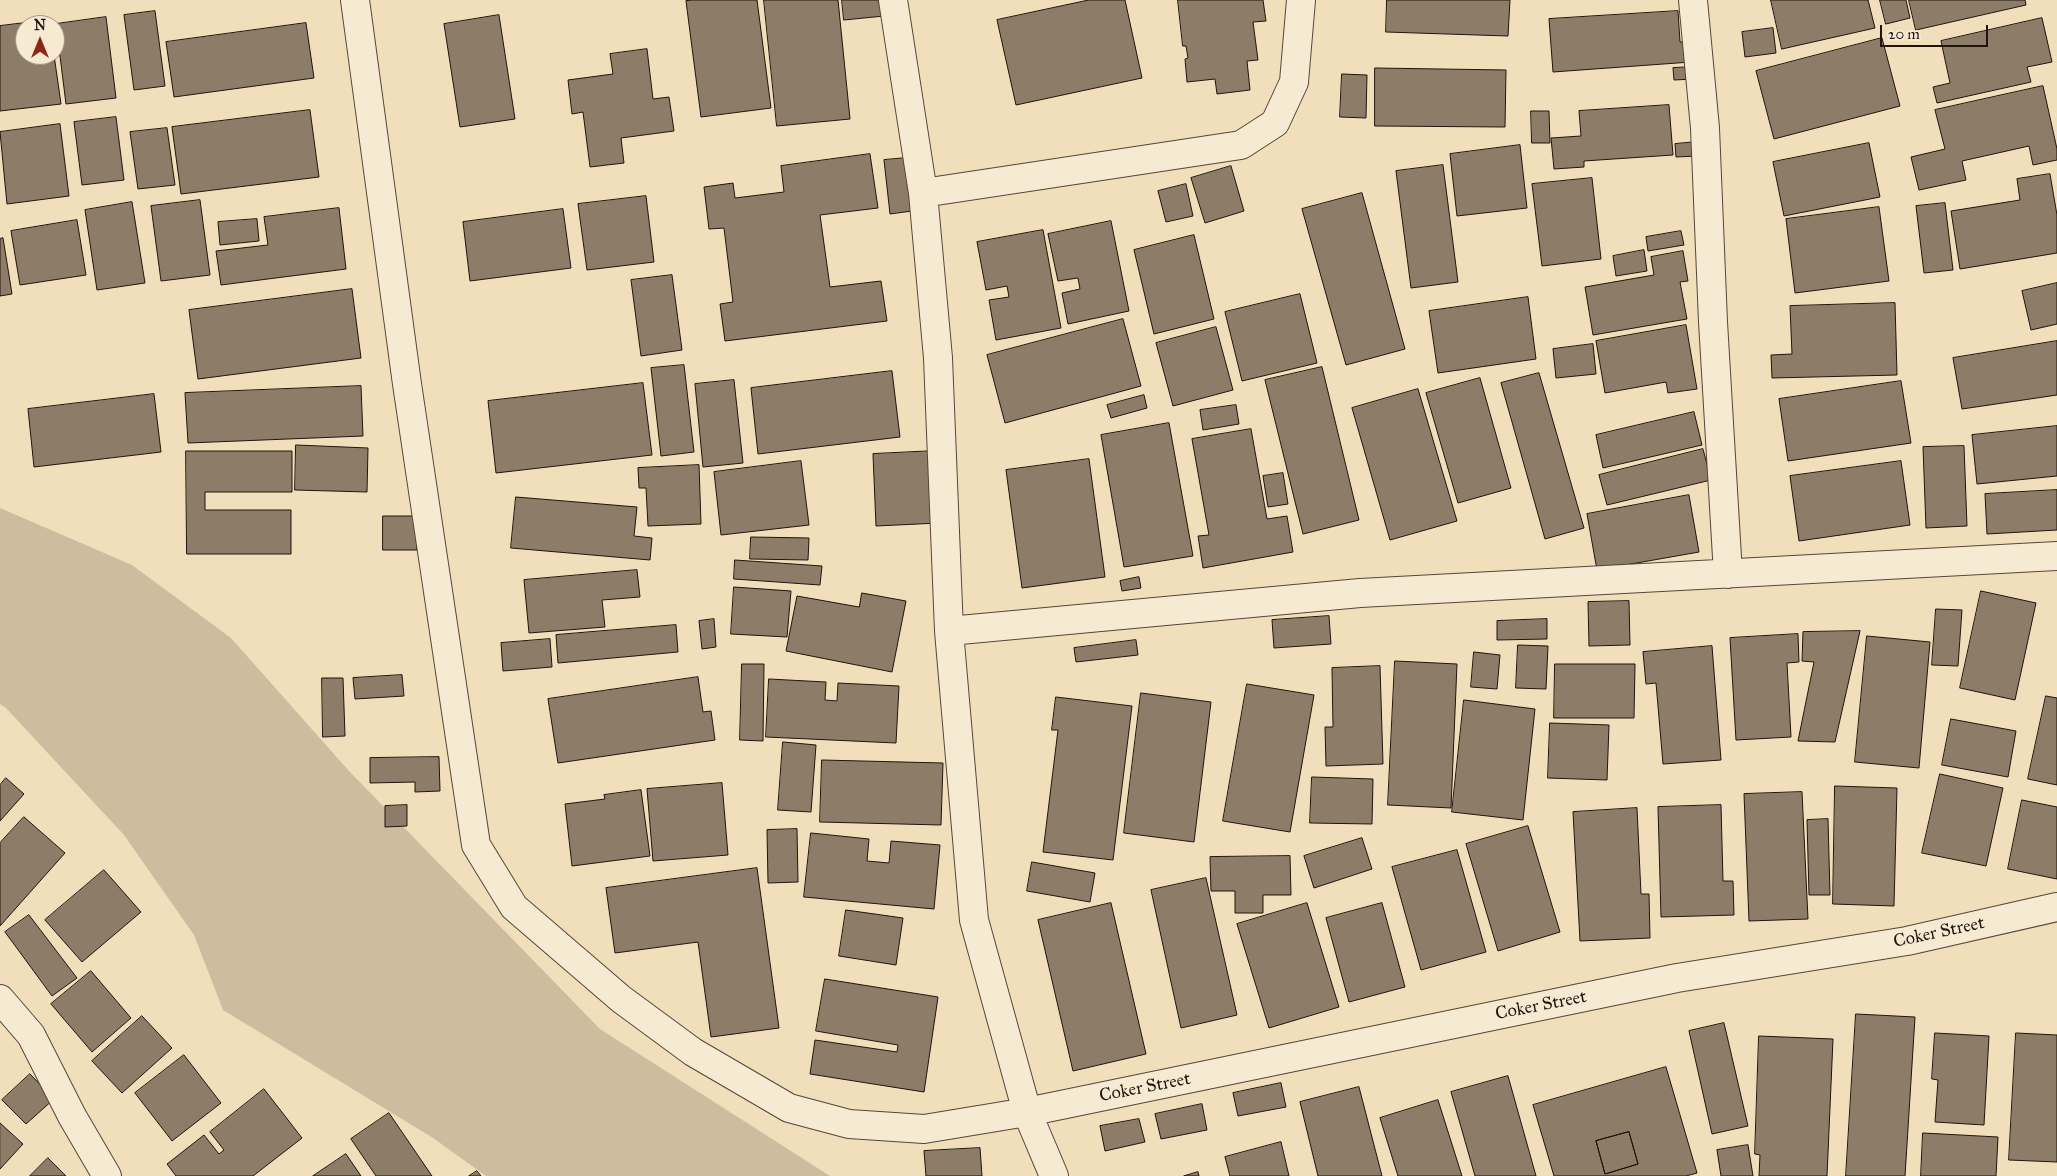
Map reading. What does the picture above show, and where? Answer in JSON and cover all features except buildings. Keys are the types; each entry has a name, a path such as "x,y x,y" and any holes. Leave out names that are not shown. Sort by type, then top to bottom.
{"street":[{"name":"Coker Street","path":"355,0 406,384 464,776 476,845 514,907 621,999 693,1052 789,1108 849,1124 924,1129 1027,1112 1677,978 1907,941 2057,907"},
{"path":"893,0 923,193 938,358 949,631 974,920 1027,1112 1054,1176"},
{"path":"923,193 1241,145 1275,123 1294,82 1301,0"},
{"path":"1692,0 1705,128 1713,322 1728,574"},
{"path":"949,631 1360,593 2057,556"},
{"path":"0,999 32,1035 72,1116 107,1176"}],"shaded area":[{"path":"0,508 132,565 231,638 349,771 600,1029 830,1176 486,1176 433,1138 223,1010 194,935 124,835 6,708 0,704"}]}
